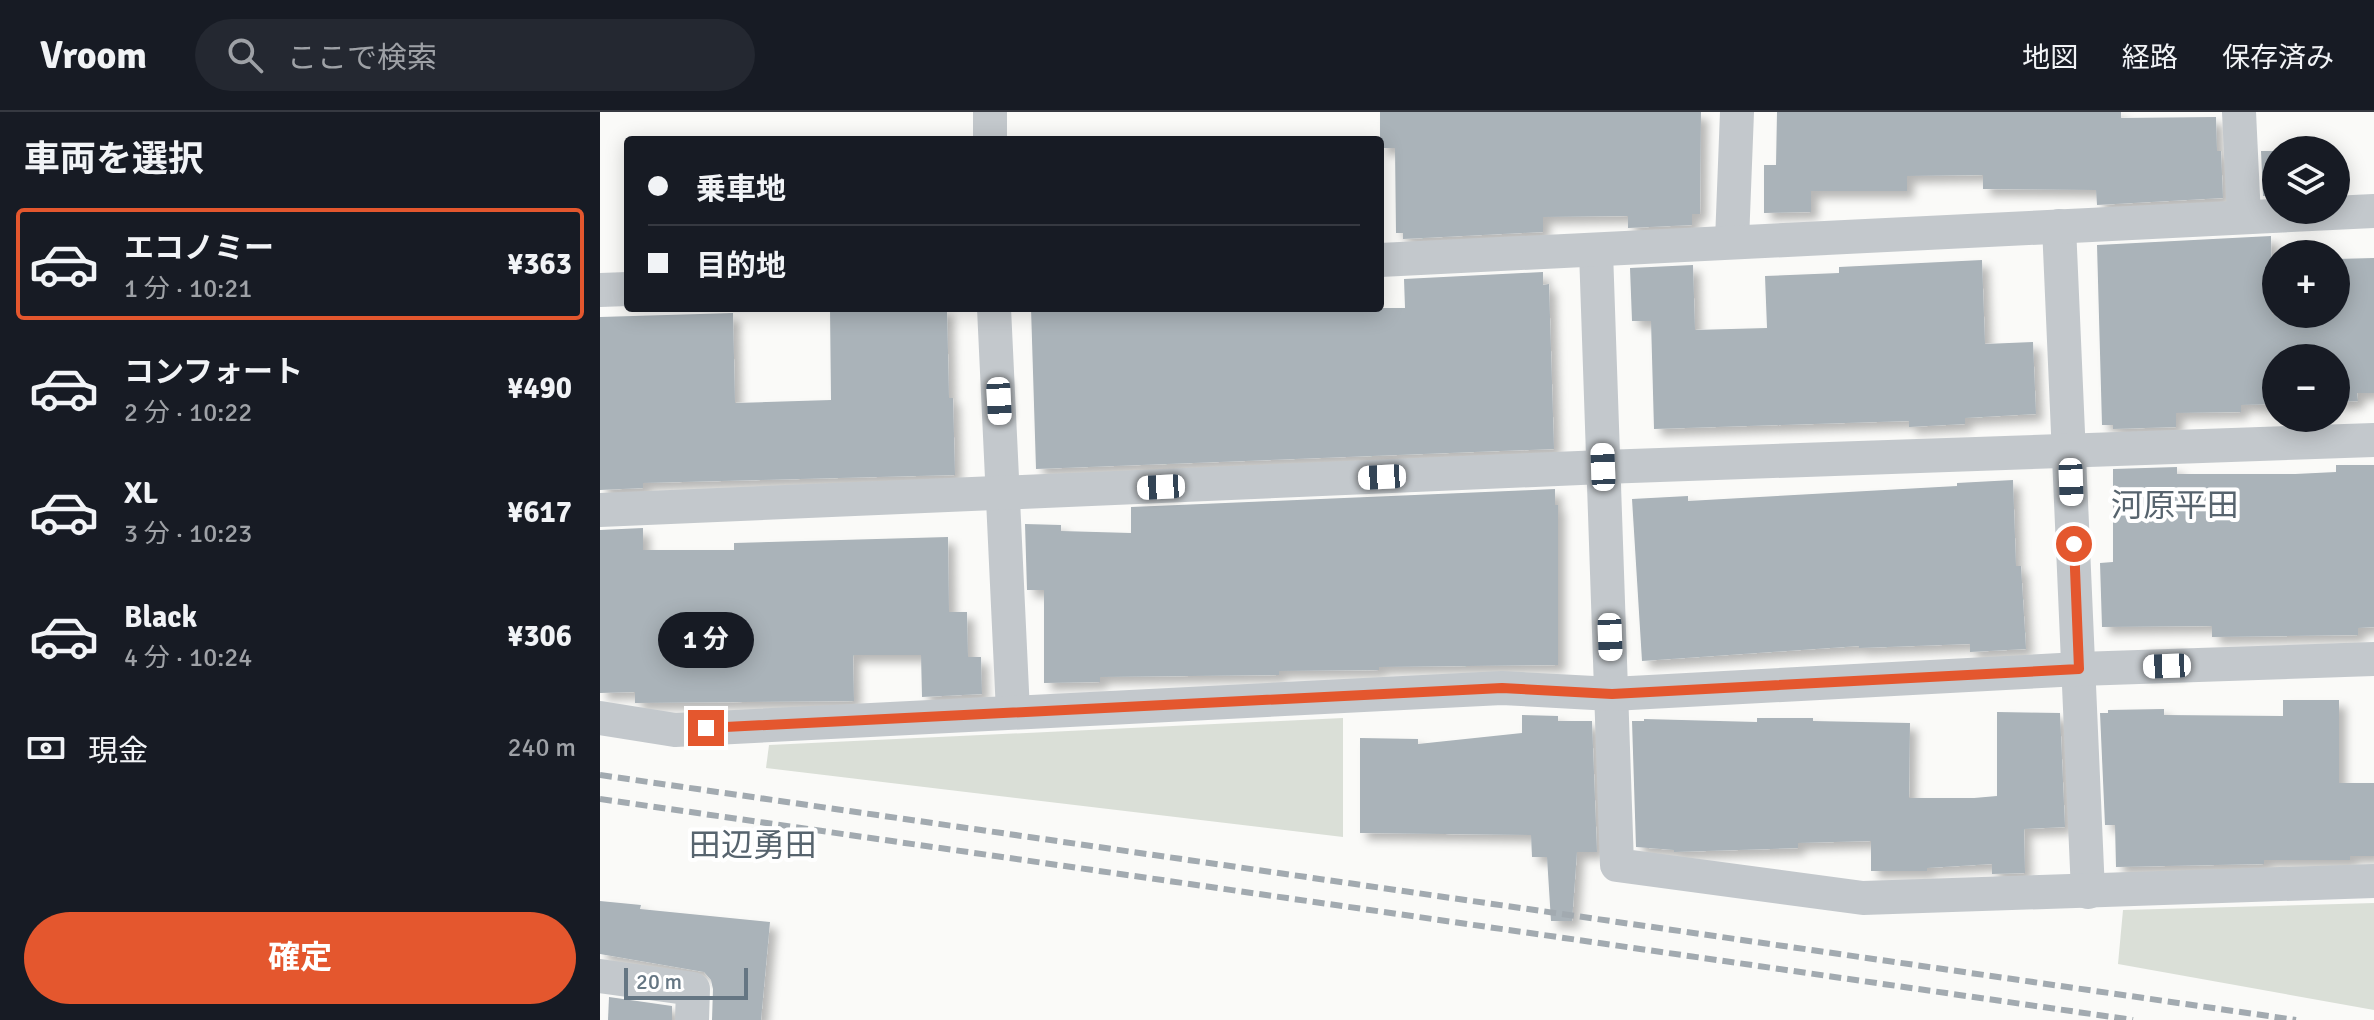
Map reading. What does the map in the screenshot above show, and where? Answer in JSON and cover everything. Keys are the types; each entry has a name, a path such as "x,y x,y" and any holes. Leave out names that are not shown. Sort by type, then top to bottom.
{"street":[{"path":"990,112 990,136"},
{"path":"1732,241 1737,112"},
{"path":"2239,112 2244,217"},
{"path":"1384,260 2374,211"},
{"path":"2059,226 2088,892"},
{"path":"1596,251 1617,865 1863,898 2374,881"},
{"path":"600,290 624,289"},
{"path":"994,312 1013,712"},
{"path":"600,510 1603,467 2374,440"},
{"path":"600,718 675,730 1502,688 1612,694 2079,669 2374,659"},
{"path":"600,976 693,989 692,1020"}],"shaded area":[{"path":"1343,718 1343,837 766,768 769,745"},
{"path":"2374,903 2374,1010 2118,964 2123,910"}],"building":[{"path":"1380,112 1701,112 1700,214 1692,214 1692,225 1628,228 1628,216 1543,217 1543,232 1403,239 1403,233 1396,233 1395,148 1384,148 1384,136 1380,136"},
{"path":"1777,112 2121,112 2121,118 2216,117 2223,198 2097,205 2096,190 1983,189 1983,175 1907,176 1907,191 1811,191 1811,212 1764,213 1764,165 1776,165"},
{"path":"2271,236 2271,240 2262,240 2262,328 2350,328 2350,259 2374,258 2374,393 2357,393 2358,401 2350,401 2350,344 2262,344 2262,404 2241,405 2241,412 2176,413 2176,427 2113,429 2113,425 2102,425 2097,245"},
{"path":"1982,260 1985,344 2033,342 2036,414 1965,418 1965,424 1909,427 1909,421 1654,429 1651,321 1632,321 1630,268 1693,265 1695,330 1767,328 1765,276 1839,273 1839,267"},
{"path":"1543,272 1543,285 1549,284 1554,449 1036,469 1031,312 1384,312 1384,308 1405,308 1404,279"},
{"path":"830,312 947,312 955,475 643,483 643,488 600,490 600,317 733,313 735,403 831,400"},
{"path":"2336,465 2374,465 2374,627 2358,628 2358,635 2212,637 2212,626 2102,627 2100,563 2113,562 2113,469 2177,467 2177,474 2295,474 2336,472"},
{"path":"2013,480 2016,566 2021,566 2026,649 1970,652 1970,644 1859,646 1642,661 1632,499 1688,496 1688,501"},
{"path":"1555,489 1555,505 1558,505 1558,665 1379,667 1379,670 1279,671 1279,675 1100,677 1100,682 1044,683 1044,590 1027,590 1025,524 1061,525 1061,531 1131,533 1131,507"},
{"path":"643,528 643,550 734,550 734,543 948,537 949,612 967,612 968,657 981,657 982,694 922,697 921,655 853,655 854,701 635,703 635,692 600,693 600,530"},
{"path":"2283,700 2339,700 2339,783 2374,783 2374,856 2350,856 2350,860 2264,860 2264,864 2116,867 2115,825 2105,825 2100,713 2108,713 2108,710 2164,709 2164,715 2283,716"},
{"path":"1997,712 2060,713 2065,827 2024,829 2025,873 1992,874 1992,864 1927,868 1927,871 1871,871 1871,841 1798,843 1798,848 1674,852 1636,847 1632,721 1757,722 1757,718 1813,718 1813,721 1910,723 1909,798 1974,798 1997,796"},
{"path":"1522,715 1558,716 1558,721 1592,721 1597,852 1577,852 1572,921 1551,921 1547,857 1532,857 1531,835 1360,833 1360,738 1418,739 1418,744 1522,733"},
{"path":"600,901 641,905 640,909 770,922 761,1020 712,1020 713,989 711,980 704,972 600,954"},
{"path":"609,997 672,1006 672,1020 608,1020"}],"railway":[{"path":"600,775 2296,1020"},
{"path":"600,799 2133,1020"}],"district":[{"name":"河原平田","path":"2175,505"},
{"name":"田辺勇田","path":"753,845"}],"route":[{"path":"706,728 1502,688 1612,694 2079,669 2074,544"}]}
